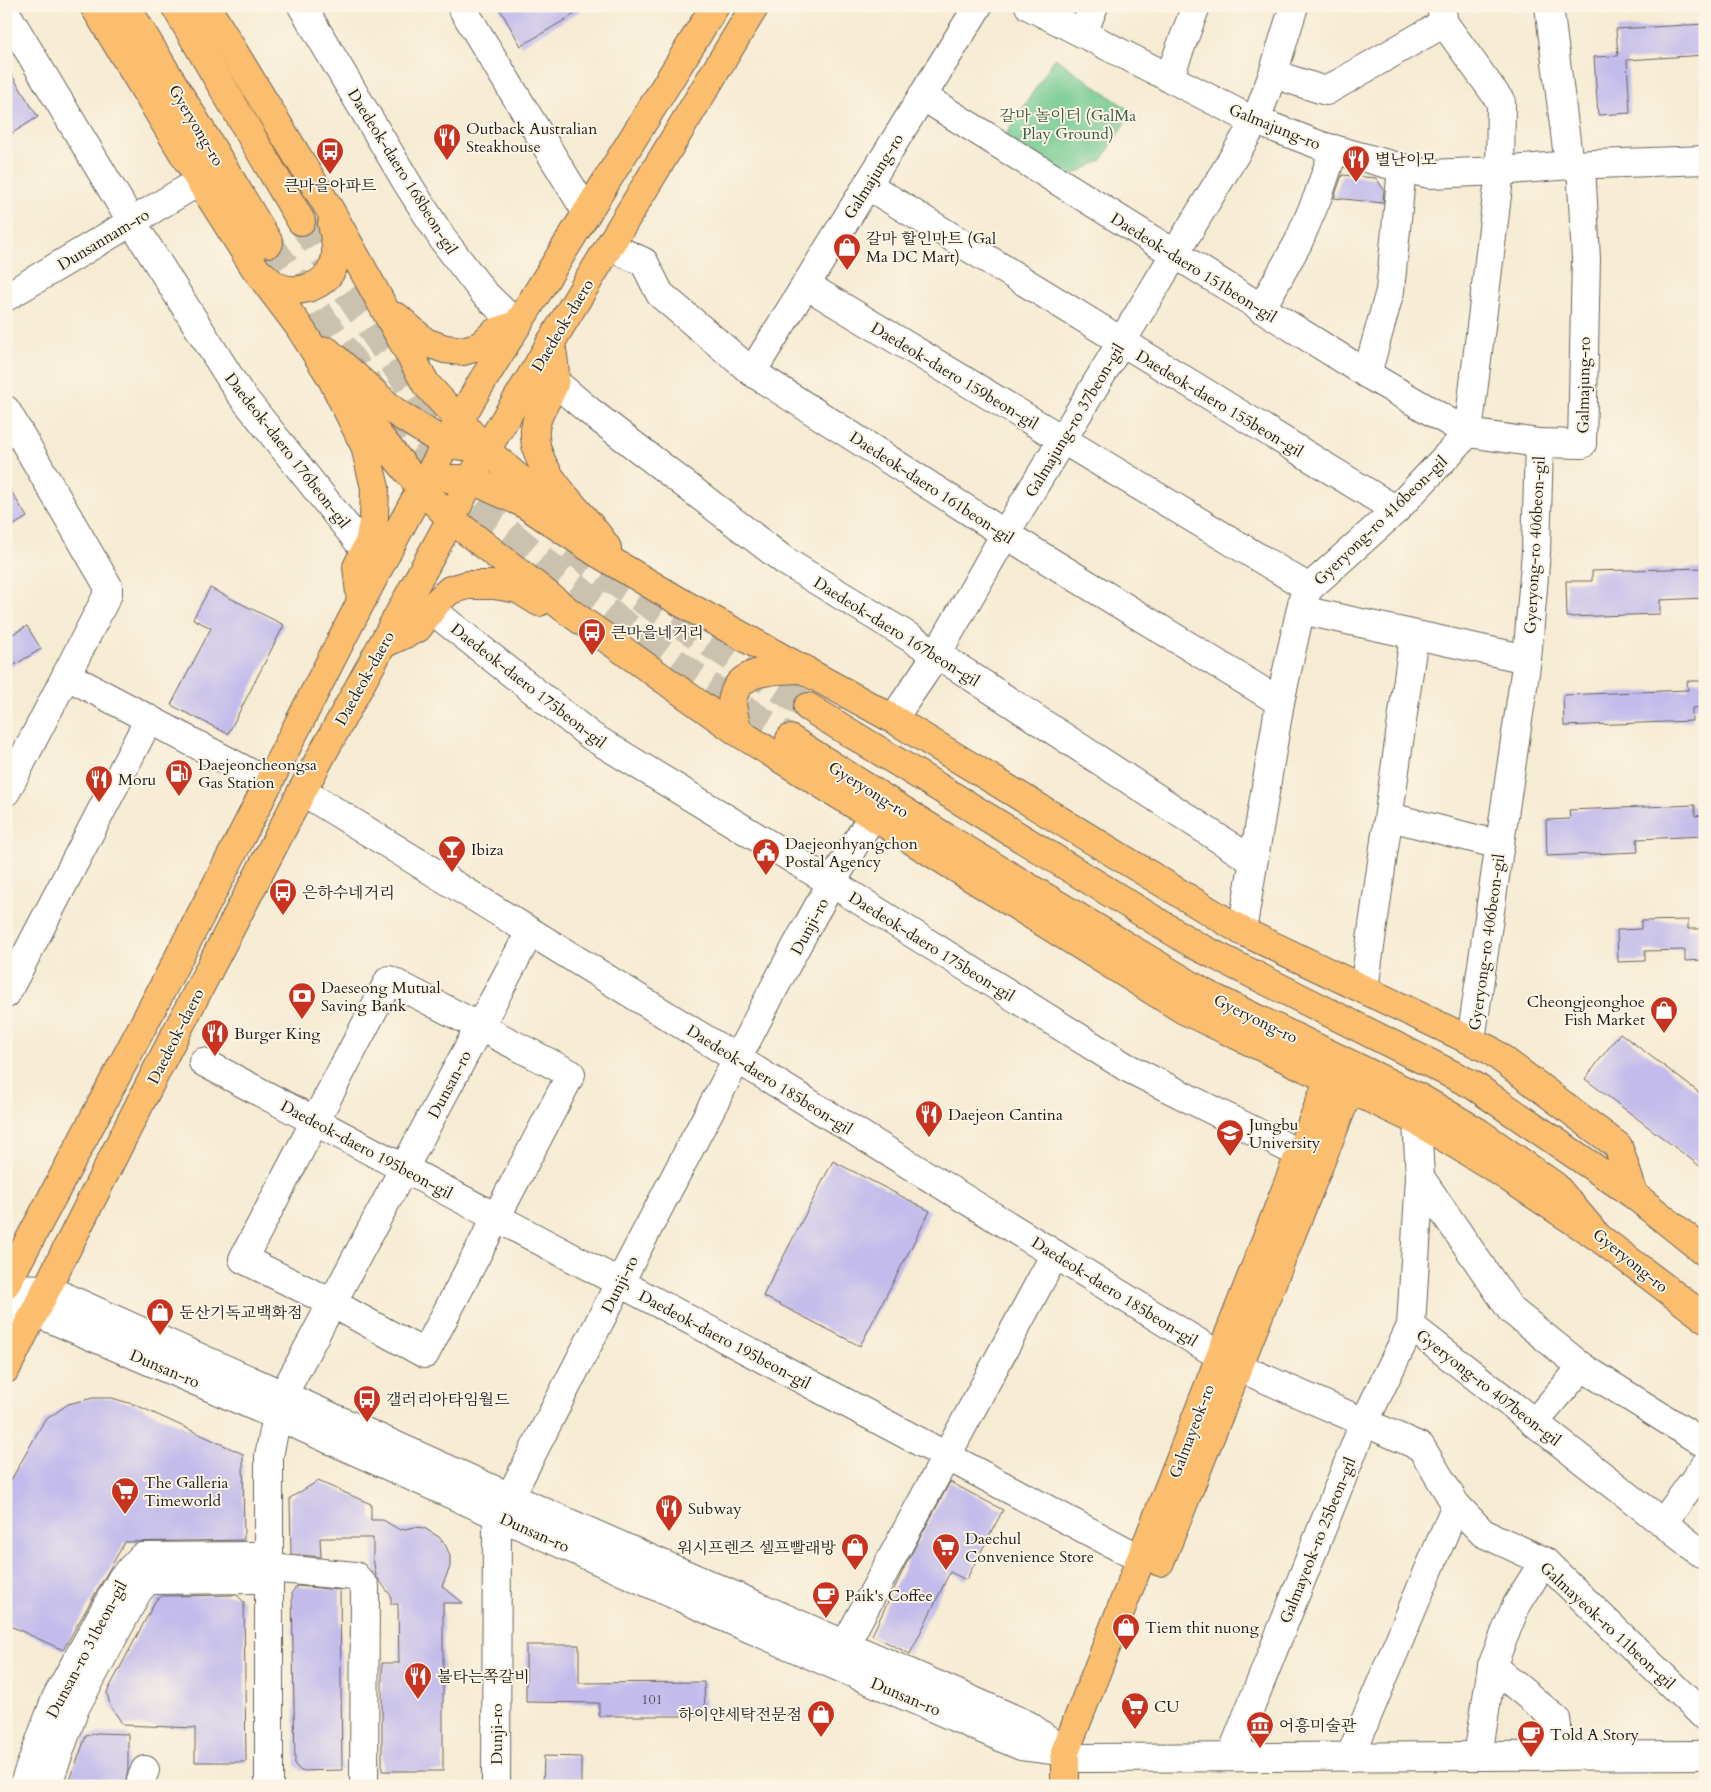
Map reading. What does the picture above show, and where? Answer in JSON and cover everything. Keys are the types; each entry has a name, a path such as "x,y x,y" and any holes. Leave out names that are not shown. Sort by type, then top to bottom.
{"main road":[{"path":"94,6 255,268 298,325 331,377 365,446 370,462 374,488 374,517 368,543 357,567 360,602"},
{"name":"Gyeryong-ro","path":"126,6 269,243"},
{"path":"174,6 301,221"},
{"path":"206,6 330,210 452,432"},
{"name":"Daedeok-daero","path":"6,1286 142,1029 360,602 452,432 715,6"},
{"name":"Daedeok-daero","path":"6,1369 164,1056 302,791 451,519 470,479 755,6"},
{"path":"255,268 276,286 295,290 317,286 333,268 337,249 330,210"},
{"path":"378,299 424,342 445,349 463,351 480,346 494,333 518,325"},
{"path":"298,325 394,412 452,432 486,450 607,548 682,603"},
{"path":"551,342 555,382 540,411 534,436 539,457 556,485 598,533 607,548"},
{"path":"331,377 421,488 451,519 568,611 738,732 1184,1010 1417,1121 1488,1164 1598,1237"},
{"path":"421,488 441,479 470,479 524,503 596,552 682,603 893,719 1242,931 1490,1050 1618,1146 1634,1195"},
{"path":"383,644 418,628 436,602 450,590 468,586 494,584 518,588 548,607 568,611"},
{"path":"738,732 732,697 740,684 760,672 804,669"},
{"path":"808,707 1195,945 1473,1084 1634,1195 1705,1252"},
{"name":"Gyeryong-ro","path":"790,739 946,837 1206,994 1420,1098 1478,1132 1555,1186 1598,1237 1705,1318"},
{"name":"Galmayeok-ro","path":"1065,1786 1141,1558 1229,1362 1300,1154 1340,1083"},
{"name":"Galmayeok-ro","path":"1082,1786 1074,1755 1340,1083"}],"street":[{"name":"Daedeok-daero 168beon-gil","path":"302,6 408,186 444,241 483,292 518,325"},
{"path":"461,6 587,213"},
{"name":"Galmajung-ro","path":"752,372 978,6"},
{"name":"Galmajung-ro","path":"1029,6 1169,78 1256,120 1322,146 1402,168 1430,174 1575,165 1705,160"},
{"path":"1083,33 1094,6"},
{"path":"1169,78 1196,6"},
{"name":"Galmajung-ro 37beon-gil","path":"893,719 937,654 1005,534 1256,120 1273,74 1294,6"},
{"path":"1549,6 1575,165"},
{"name":"Daedeok-daero 176beon-gil","path":"6,13 127,214 239,392 365,550"},
{"path":"1273,74 1326,91 1443,14 1501,102 1500,171 1468,433"},
{"name":"Daedeok-daero 151beon-gil","path":"922,96 1261,309 1468,433"},
{"name":"Galmajung-ro","path":"1261,309 1298,243 1318,196 1334,149"},
{"name":"Galmajung-ro","path":"1539,443 1582,444 1586,259 1575,165"},
{"path":"1367,374 1390,291 1402,168"},
{"name":"Dunsannam-ro","path":"6,297 127,214 195,173"},
{"name":"Daedeok-daero 155beon-gil","path":"867,185 1396,510"},
{"name":"Dunsannam-ro","path":"6,277 127,214"},
{"name":"Daedeok-daero 161beon-gil","path":"610,246 644,262 660,294 752,372 1005,534 1280,702"},
{"name":"Daedeok-daero 159beon-gil","path":"806,285 1062,439 1305,599"},
{"name":"Daedeok-daero 167beon-gil","path":"555,382 588,410 786,561 937,654 1253,861"},
{"path":"6,410 108,586 108,594 6,792"},
{"name":"Gyeryong-ro 406beon-gil","path":"1468,433 1539,443 1536,552 1527,659 1471,1040"},
{"name":"Gyeryong-ro 416beon-gil","path":"1305,599 1396,510 1468,433"},
{"path":"1242,931 1280,702 1305,599"},
{"name":"Gyeryong-ro 406beon-gil","path":"1305,599 1414,636 1527,659"},
{"name":"Daedeok-daero 175beon-gil","path":"432,610 591,736 832,883 1126,1067 1300,1154"},
{"path":"1364,989 1390,817 1414,636"},
{"path":"66,675 269,783"},
{"path":"6,994 149,719"},
{"name":"Daedeok-daero 185beon-gil","path":"302,791 1229,1362"},
{"name":"Dunji-ro","path":"496,1786 504,1506 737,1059 832,883 872,817"},
{"name":"Gyeryong-ro 406beon-gil","path":"1390,817 1500,845"},
{"name":"Dunsan-ro","path":"280,1406 332,1303 530,932"},
{"path":"389,980 480,1027 571,1074 425,1354 332,1303 243,1259 389,980"},
{"name":"Daedeok-daero 195beon-gil","path":"203,1062 1141,1558"},
{"name":"Gyeryong-ro 407beon-gil","path":"1417,1121 1420,1177 1411,1326 1705,1556"},
{"path":"1420,1177 1511,1310 1582,1367 1705,1444"},
{"path":"845,1645 1055,1254"},
{"name":"Dunsan-ro","path":"6,1286 504,1506 845,1645 1028,1725 1074,1755"},
{"name":"Dunsan-ro","path":"6,1310 41,1300"},
{"name":"Galmayeok-ro 25beon-gil","path":"1231,1756 1364,1423 1411,1326"},
{"name":"Galmayeok-ro 11beon-gil","path":"1229,1362 1421,1447 1456,1505 1483,1533 1544,1561 1705,1717"},
{"path":"1534,1423 1582,1367"},
{"path":"269,1786 269,1456 280,1406"},
{"path":"1663,1523 1705,1465"},
{"path":"1350,1757 1456,1505"},
{"name":"Dunsan-ro","path":"504,1506 744,1626 1022,1746 1074,1755"},
{"name":"Dunsan-ro 31beon-gil","path":"23,1786 56,1698 122,1578 142,1557 255,1556 270,1568 258,1579 148,1580 138,1591 75,1708 47,1786"},
{"path":"1478,1756 1492,1666 1516,1606 1544,1561"},
{"path":"270,1568 355,1576 364,1587 364,1786"},
{"path":"1492,1666 1556,1719 1561,1756"},
{"path":"1074,1755 1350,1757 1705,1755"}],"green space":[{"name":"갈마 놀이터 (GalMa Play Ground)","path":"1055,58 1132,112 1102,160 1059,182 1003,139"}],"building":[{"path":"498,6 588,6 521,46"},
{"path":"1705,24 1705,55 1627,60 1630,113 1598,115 1594,57 1618,56 1616,29"},
{"path":"6,66 38,117 6,137"},
{"path":"1342,175 1376,178 1384,190 1383,203 1334,198"},
{"path":"6,483 27,517 6,530"},
{"path":"1705,568 1705,598 1660,600 1660,614 1567,617 1566,581 1592,581 1592,571"},
{"path":"210,588 284,625 228,734 171,705 211,628 193,619"},
{"path":"27,626 41,649 6,670 6,638"},
{"path":"1687,681 1705,681 1705,707 1692,708 1692,721 1564,726 1563,695 1688,690"},
{"path":"1695,805 1695,816 1705,815 1705,836 1637,839 1638,852 1547,856 1546,820 1570,819 1569,810"},
{"path":"1688,920 1688,929 1705,929 1705,960 1685,961 1685,950 1645,951 1645,961 1618,962 1617,930 1641,929 1641,921"},
{"path":"1620,1033 1705,1097 1705,1170 1585,1079"},
{"path":"833,1161 930,1211 860,1346 763,1296"},
{"name":"The Galleria Timeworld","path":"93,1398 112,1398 136,1405 243,1454 244,1540 125,1542 63,1650 6,1624 6,1489 44,1421 68,1404"},
{"path":"318,1481 371,1504 371,1520 383,1520 400,1530 415,1527 424,1528 439,1537 446,1546 450,1556 450,1567 442,1586 463,1603 443,1603 443,1771 382,1771 382,1663 399,1663 398,1604 391,1604 391,1596 376,1576 373,1558 373,1538 320,1538 321,1557 291,1554 290,1498"},
{"path":"950,1482 1003,1510 966,1580 950,1572 910,1654 872,1635 908,1560"},
{"path":"297,1586 340,1590 342,1770 301,1771 295,1765 292,1592"},
{"path":"237,1595 244,1602 246,1762 195,1762 195,1728 123,1725 110,1705 107,1692 156,1600 162,1596"},
{"path":"526,1645 579,1645 579,1683 704,1682 705,1716 599,1716 599,1703 526,1702"},
{"path":"97,1733 128,1734 128,1769 125,1786 68,1786 86,1736"},
{"path":"544,1756 581,1757 581,1786 543,1786"}],"tunnel":[{"path":"301,221 434,425 472,471 493,488"},
{"path":"269,243 414,447 458,491 588,597 706,684 790,739"},
{"path":"570,548 613,581 808,707"}],"place":[{"name":"Outback Australian Steakhouse","path":"447,161"},
{"name":"큰마을아파트","path":"330,175"},
{"name":"별난이모","path":"1356,183"},
{"name":"갈마 할인마트 (Gal Ma DC Mart)","path":"847,271"},
{"name":"큰마을네거리","path":"592,656"},
{"name":"Daejeoncheongsa Gas Station","path":"179,797"},
{"name":"Moru","path":"99,803"},
{"name":"Ibiza","path":"452,873"},
{"name":"Daejeonhyangchon Postal Agency","path":"766,876"},
{"name":"은하수네거리","path":"283,916"},
{"name":"Daeseong Mutual Saving Bank","path":"302,1020"},
{"name":"Cheongjeonghoe Fish Market","path":"1664,1034"},
{"name":"Burger King","path":"215,1057"},
{"name":"Daejeon Cantina","path":"929,1138"},
{"name":"Jungbu University","path":"1230,1157"},
{"name":"둔산기독교백화점","path":"160,1336"},
{"name":"갤러리아타임월드","path":"367,1423"},
{"name":"The Galleria Timeworld","path":"125,1515"},
{"name":"Subway","path":"669,1532"},
{"name":"워시프렌즈 셀프빨래방","path":"855,1571"},
{"name":"Daechul Convenience Store","path":"946,1571"},
{"name":"Paik's Coffee","path":"826,1619"},
{"name":"Tiem thit nuong","path":"1126,1651"},
{"name":"불타는쪽갈비","path":"418,1700"},
{"name":"CU","path":"1135,1730"},
{"name":"하이얀세탁전문점","path":"821,1738"},
{"name":"어흥미술관","path":"1260,1749"},
{"name":"Told A Story","path":"1531,1758"}]}
